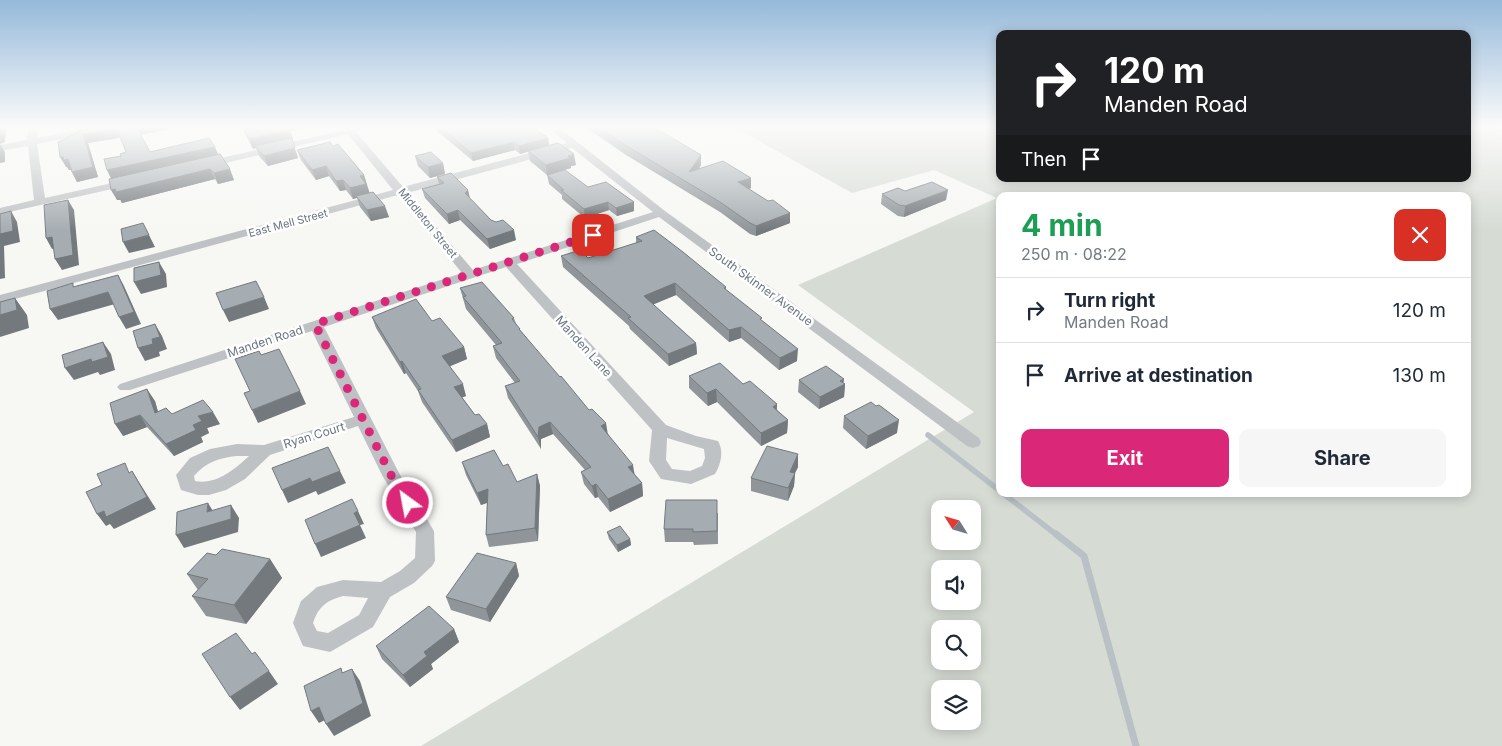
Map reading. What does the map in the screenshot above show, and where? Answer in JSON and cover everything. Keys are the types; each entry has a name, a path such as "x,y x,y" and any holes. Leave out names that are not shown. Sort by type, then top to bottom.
{"street":[{"path":"35,161 40,202"},
{"path":"195,166 216,161"},
{"name":"Middleton Street","path":"376,161 470,275"},
{"name":"East Mell Street","path":"0,299 515,161"},
{"name":"South Skinner Avenue","path":"597,161 661,213 973,442"},
{"path":"0,212 137,180"},
{"name":"Manden Road","path":"125,387 661,213"},
{"name":"Manden Lane","path":"509,263 660,429"},
{"path":"315,324 391,475 425,531 425,561 407,577 383,591"},
{"name":"Ryan Court","path":"264,451 364,419"}],"shaded area":[{"path":"794,161 996,161 996,182 1471,182 1471,161 1502,161 1502,746 421,746 974,412 798,285 996,198 996,497 1471,497 1471,192 996,192 996,198 934,170 852,193"}],"building":[{"path":"69,161 91,161 93,167 72,172"},
{"path":"104,161 150,161 107,170"},
{"path":"190,161 225,161 230,169 214,173 210,169 116,192 115,189 111,190 109,179"},
{"path":"305,161 352,161 364,175 360,176 366,184 350,188 343,180 336,181 326,166 312,170"},
{"path":"421,161 441,161 443,163 428,167"},
{"path":"541,161 560,161 546,165"},
{"path":"651,161 697,161 689,172 723,161 751,178 738,182 768,201 773,200 790,213 756,226"},
{"path":"565,170 588,187 606,182 634,202 616,208 608,202 584,209 561,190 564,190 547,175"},
{"path":"451,173 468,190 465,193 491,220 496,222 503,220 514,230 487,239 458,210 447,214 422,189 444,183 437,177"},
{"path":"932,182 948,190 905,206 899,205 882,194 898,188 905,191"},
{"path":"373,192 385,206 367,210 356,196"},
{"path":"68,200 73,255 55,259 52,237 46,238 44,205"},
{"path":"11,211 13,231 0,234 0,214"},
{"path":"143,223 149,235 123,242 121,229"},
{"path":"654,230 726,287 724,288 798,349 780,358 741,327 729,330 675,283 644,296 696,343 668,354 628,318 631,317 561,256 580,250 588,258 642,241 636,237"},
{"path":"159,262 161,275 134,282 134,268"},
{"path":"118,275 134,312 119,317 108,292 50,309 47,291 73,283 73,287"},
{"path":"256,281 264,297 223,310 216,293"},
{"path":"482,282 514,318 512,319 519,329 589,410 592,409 606,423 601,426 633,465 628,467 642,483 608,499 596,484 592,486 581,472 591,467 550,422 539,427 538,437 505,386 520,381 493,346 502,343 463,297 466,296 460,288"},
{"path":"15,298 17,310 0,315 0,302"},
{"path":"416,299 432,321 440,318 464,347 442,356 463,384 454,387 475,415 479,414 487,424 452,440 418,390 421,389 402,361 400,362 372,317"},
{"path":"155,324 160,337 152,339 153,344 138,348 133,331"},
{"path":"103,342 108,357 92,362 91,359 65,368 62,355"},
{"path":"279,349 300,391 252,410 244,393 250,391 235,359 259,351 261,355"},
{"path":"720,363 743,384 750,381 777,404 773,407 788,420 761,433 716,389 707,393 689,376"},
{"path":"826,366 844,379 840,381 845,384 820,397 799,380"},
{"path":"147,389 155,413 166,408 172,414 203,400 213,412 198,416 202,421 193,425 196,430 166,444 140,415 115,424 110,403"},
{"path":"871,402 876,406 879,405 899,420 868,436 844,416"},
{"path":"767,446 798,454 790,472 795,473 788,488 751,478"},
{"path":"328,447 340,471 312,482 310,478 282,490 272,468"},
{"path":"494,450 503,466 508,464 517,482 537,474 535,528 486,535 488,489 477,493 462,462"},
{"path":"125,463 129,473 132,471 147,497 106,517 104,511 97,514 86,492 102,485 97,474"},
{"path":"352,499 358,511 354,513 360,525 315,544 305,520"},
{"path":"666,500 717,500 717,531 693,532 693,529 664,529"},
{"path":"208,503 207,512 231,505 231,519 176,535 177,512"},
{"path":"620,526 630,539 617,545 607,532"},
{"path":"222,549 270,559 234,605 192,596 208,579 187,574 207,553 216,555"},
{"path":"477,553 516,563 486,609 446,597"},
{"path":"429,606 454,629 424,652 427,656 403,675 376,646"},
{"path":"236,633 252,654 255,652 269,671 230,697 202,654"},
{"path":"341,668 342,673 352,669 363,703 326,724 319,707 311,711 304,686"}],"waterway":[{"path":"928,435 996,488"},
{"path":"1008,497 1058,536"},
{"path":"1056,534 1084,556 1136,746"}],"route":[{"path":"408,503 391,475 315,324 593,235"}]}
